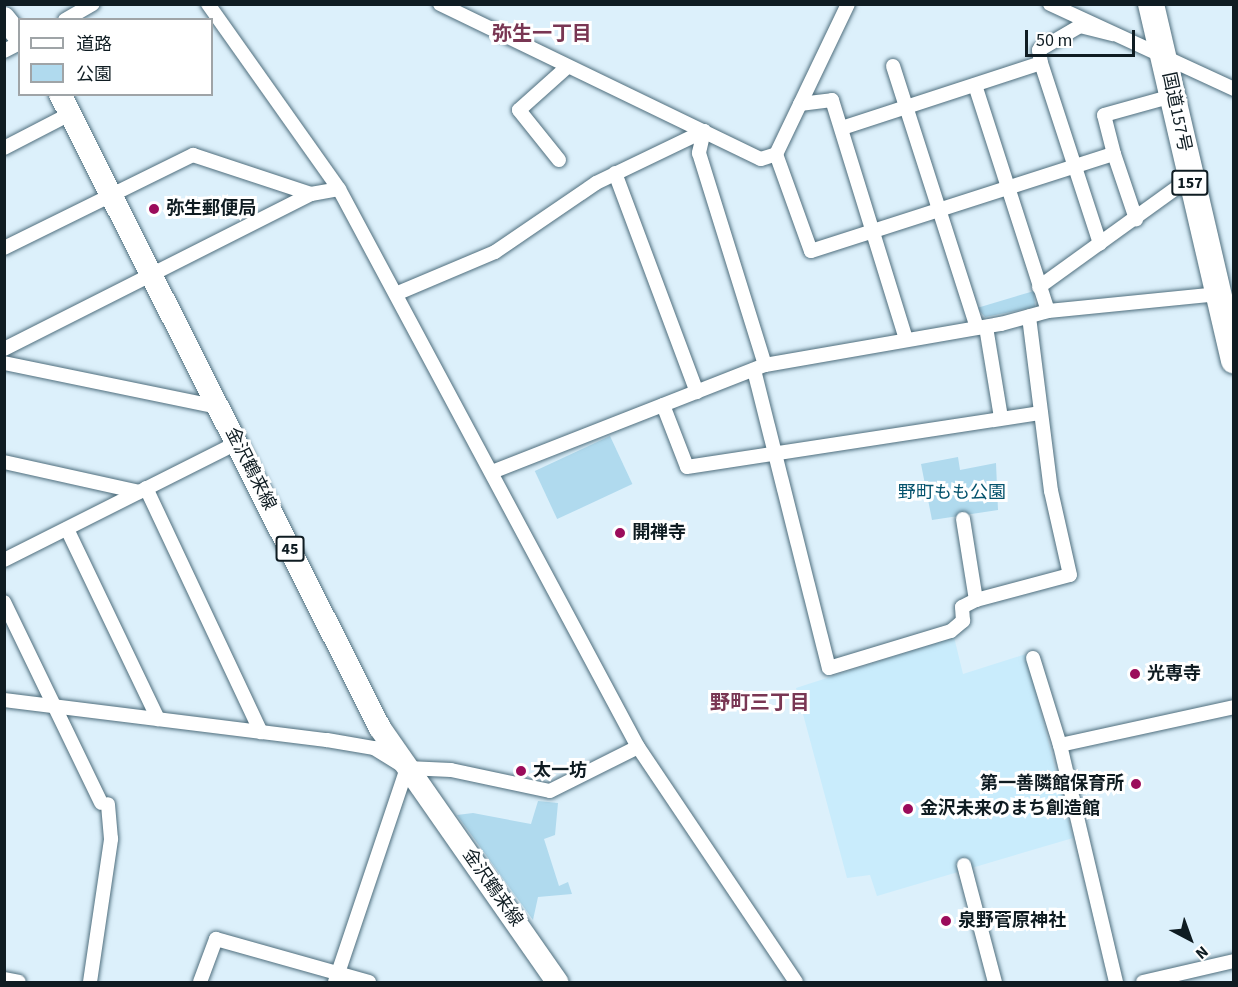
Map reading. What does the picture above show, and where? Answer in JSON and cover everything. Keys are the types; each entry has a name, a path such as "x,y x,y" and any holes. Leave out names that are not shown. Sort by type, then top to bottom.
{"highway":[{"name":"国道157号","path":"1151,4 1189,179 1231,331 1233,360"}],"main road":[{"path":"4,18 18,37"},
{"name":"金沢鶴来線","path":"65,104 380,728 407,768 445,835 556,982"}],"street":[{"path":"68,18 93,4"},
{"path":"208,4 339,189 398,293 638,747 796,982"},
{"path":"440,4 566,68 760,159 776,154"},
{"path":"848,4 776,154 811,250 1114,154"},
{"path":"1050,4 1233,88"},
{"path":"1100,244 1041,63 1039,50 1080,26 1113,34"},
{"path":"4,51 18,41"},
{"path":"842,128 1041,63"},
{"path":"893,66 981,328 1001,418"},
{"path":"559,160 519,110 566,68"},
{"path":"975,85 1048,311"},
{"path":"1137,219 1114,154 1104,115 1172,96"},
{"path":"800,104 832,100 906,339"},
{"path":"4,148 65,104"},
{"path":"398,293 495,252 615,173 704,131"},
{"path":"704,131 699,153 760,367 773,454 829,668 951,631 963,621 962,607 976,600 1070,575 1041,413 1029,316"},
{"path":"4,248 193,154 311,194"},
{"path":"615,173 697,392"},
{"path":"1040,287 1137,219 1189,179"},
{"path":"4,349 152,277 311,194 339,189"},
{"path":"492,472 760,367 906,339 981,328 1048,311 1219,294"},
{"path":"4,363 218,407"},
{"path":"663,405 687,467 1041,413"},
{"path":"4,560 237,442"},
{"path":"4,462 143,490"},
{"path":"143,490 261,732"},
{"path":"963,519 976,600"},
{"path":"67,529 158,719"},
{"path":"4,602 105,804 111,839 90,982"},
{"path":"1033,658 1060,745 1116,982"},
{"path":"4,700 374,748 407,768 451,770 550,792 638,747"},
{"path":"1060,745 1233,707"},
{"path":"336,979 407,768"},
{"path":"964,865 995,982"},
{"path":"200,982 216,939 336,979 369,982"},
{"path":"1143,982 1233,961"},
{"path":"4,979 19,982"}],"shaded area":[{"path":"954,637 963,674 1026,654 1073,838 877,896 870,875 847,878 796,688"}],"green space":[{"path":"1034,291 1035,307 985,317 977,308"},
{"path":"610,436 632,484 557,519 535,471"},
{"name":"野町もも公園","path":"958,457 960,470 996,463 998,510 932,520 921,464"},
{"path":"538,801 558,803 555,835 544,839 559,886 568,882 572,894 538,897 533,920 457,815 473,813 531,824"}],"place":[{"name":"弥生郵便局","path":"154,209"},
{"name":"開禅寺","path":"620,533"},
{"name":"光専寺","path":"1135,674"},
{"name":"太一坊","path":"521,771"},
{"name":"第一善隣館保育所","path":"1136,784"},
{"name":"金沢未来のまち創造館","path":"908,809"},
{"name":"泉野菅原神社","path":"946,921"}],"district":[{"name":"弥生一丁目","path":"542,34"},
{"name":"野町三丁目","path":"760,703"}]}
